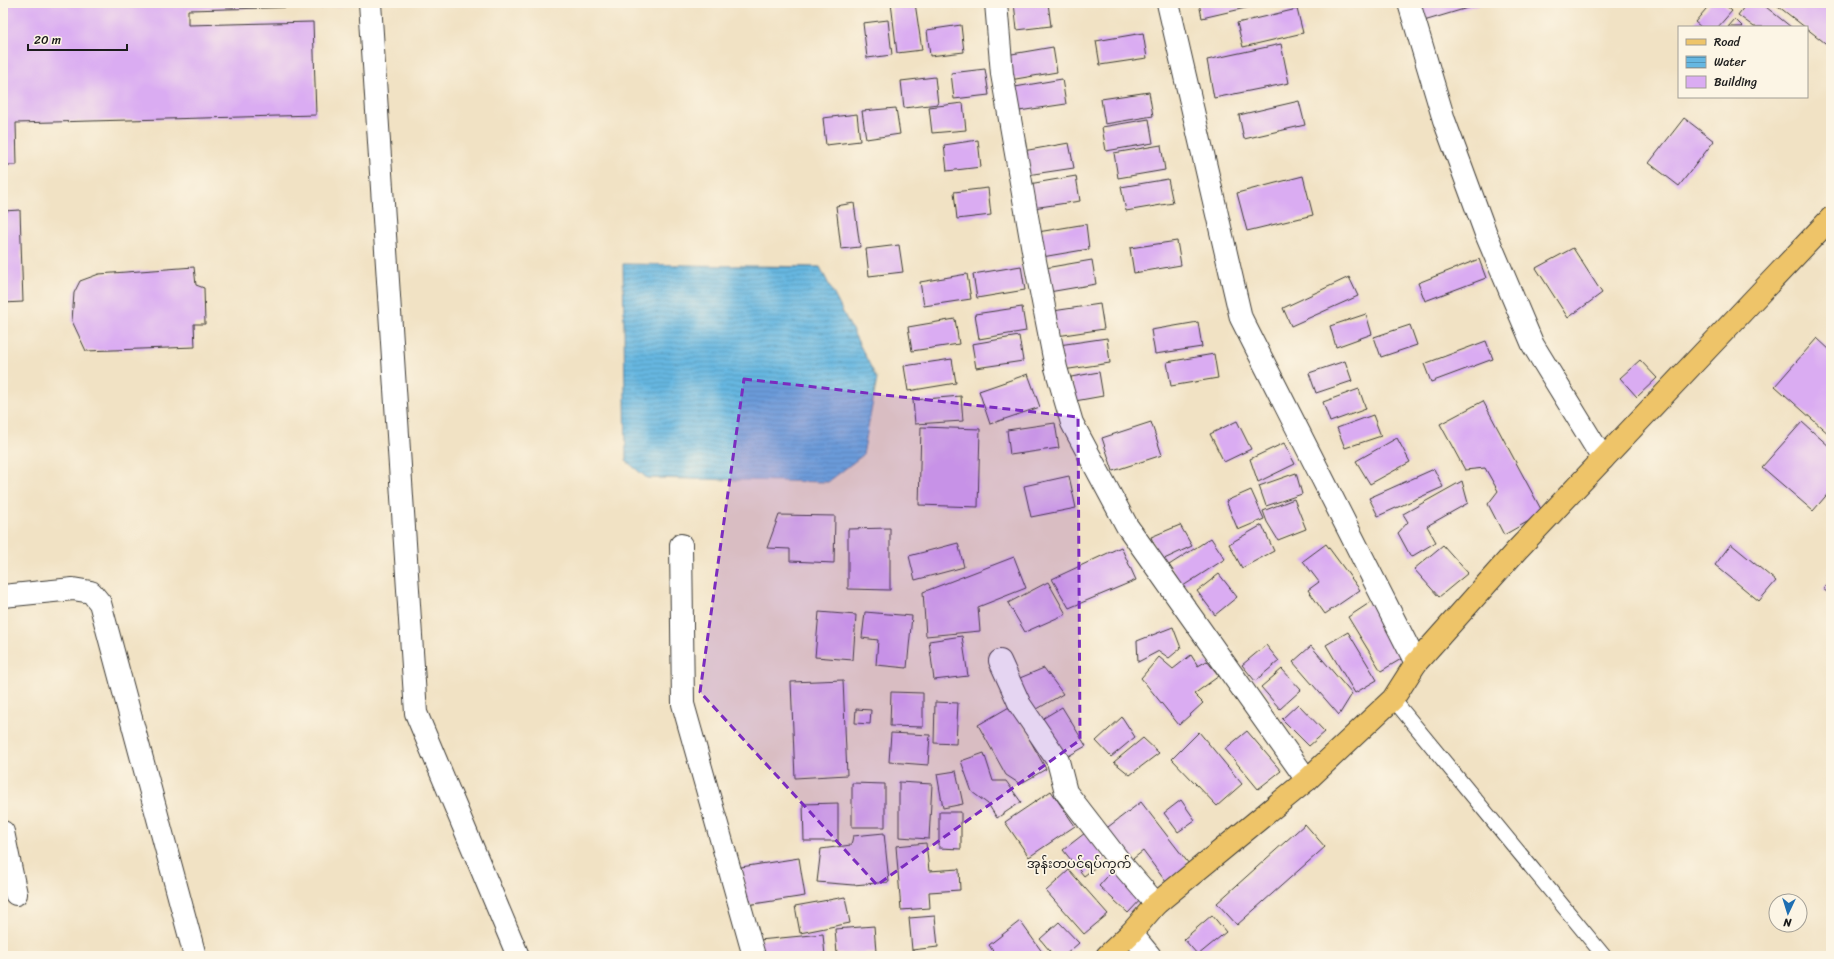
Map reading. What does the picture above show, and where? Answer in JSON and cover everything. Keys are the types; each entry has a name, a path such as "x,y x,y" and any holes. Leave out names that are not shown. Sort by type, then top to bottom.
{"main road":[{"path":"1113,954 1156,904 1307,780 1393,699 1416,663 1516,551 1831,218"}],"street":[{"path":"370,3 416,713 518,956"},
{"path":"996,3 1002,74 1033,248 1056,368 1072,423 1127,526 1307,780"},
{"path":"1168,3 1241,318 1416,663"},
{"path":"1409,3 1444,120 1486,234 1534,345 1603,459"},
{"path":"681,545 683,704 754,956"},
{"path":"3,596 73,589 91,592 100,603 195,956"},
{"path":"1000,661 1020,706 1058,761 1066,792 1124,867 1156,904"},
{"path":"3,832 16,894"},
{"path":"1131,933 1150,956"}],"lane":[{"path":"1393,699 1604,956"}],"highlighted area":[{"path":"744,379 1078,417 1080,740 877,885 700,692"}],"water":[{"path":"623,264 820,267 877,379 863,455 828,482 647,478 626,461"}],"building":[{"path":"3,3 344,3 344,6 188,10 188,25 313,22 316,115 16,123 17,165 3,165"},
{"path":"891,3 915,3 922,50 897,53"},
{"path":"1014,3 1048,3 1051,26 1017,30"},
{"path":"1199,3 1262,3 1263,4 1202,18"},
{"path":"1419,3 1484,3 1424,21"},
{"path":"1711,3 1723,3 1732,11 1719,26 1700,26 1695,22"},
{"path":"1747,3 1761,3 1790,26 1753,26 1738,15"},
{"path":"1774,3 1831,3 1831,44 1829,46 1808,30 1808,26 1803,26"},
{"path":"1297,9 1303,33 1243,47 1237,23"},
{"path":"1735,19 1742,26 1729,26"},
{"path":"888,20 892,55 867,58 863,23"},
{"path":"961,25 964,52 930,56 927,30"},
{"path":"1143,33 1147,58 1100,65 1096,41"},
{"path":"1281,44 1289,83 1214,98 1207,60"},
{"path":"1053,47 1057,72 1010,80 1006,55"},
{"path":"985,69 989,95 954,99 951,73"},
{"path":"935,77 938,104 904,108 901,81"},
{"path":"1062,79 1066,104 1019,111 1015,87"},
{"path":"1149,92 1153,116 1105,124 1101,99"},
{"path":"1299,101 1305,125 1244,139 1239,115"},
{"path":"963,103 966,130 932,133 929,107"},
{"path":"896,108 900,134 866,139 862,111"},
{"path":"857,114 860,141 826,145 823,118"},
{"path":"1684,118 1714,141 1679,186 1649,163"},
{"path":"1149,119 1153,143 1106,151 1102,127"},
{"path":"978,140 981,167 947,171 944,145"},
{"path":"1069,143 1074,168 1027,175 1023,151"},
{"path":"1161,145 1165,170 1118,178 1114,153"},
{"path":"1076,176 1080,201 1033,208 1029,184"},
{"path":"1303,176 1313,215 1247,231 1237,193"},
{"path":"1168,179 1173,203 1126,211 1121,187"},
{"path":"988,188 991,215 957,219 954,192"},
{"path":"854,203 860,247 841,249 836,206"},
{"path":"20,210 23,302 3,303 3,211"},
{"path":"1086,224 1089,249 1042,257 1038,232"},
{"path":"1177,241 1181,265 1134,273 1130,248"},
{"path":"899,245 903,272 869,276 866,249"},
{"path":"1573,248 1602,293 1568,318 1536,268"},
{"path":"1479,259 1486,278 1425,301 1418,283"},
{"path":"1092,260 1096,284 1049,292 1045,268"},
{"path":"1021,266 1025,290 977,298 973,274"},
{"path":"194,267 196,285 204,288 205,324 194,324 195,347 86,351 72,321 74,293 80,281 99,274"},
{"path":"967,274 971,299 924,306 920,282"},
{"path":"1349,277 1358,296 1291,326 1283,308"},
{"path":"1100,304 1104,329 1057,336 1053,311"},
{"path":"1022,307 1026,331 979,339 975,314"},
{"path":"1366,314 1372,334 1336,347 1330,326"},
{"path":"955,319 959,344 912,351 908,327"},
{"path":"1198,322 1202,347 1155,354 1151,330"},
{"path":"1410,325 1417,345 1381,357 1374,337"},
{"path":"1019,336 1023,361 976,368 972,344"},
{"path":"1107,338 1110,363 1063,370 1059,345"},
{"path":"1817,338 1831,351 1831,436 1775,386"},
{"path":"1486,341 1493,359 1431,382 1424,364"},
{"path":"1214,354 1218,378 1171,386 1167,362"},
{"path":"952,359 956,383 908,391 904,366"},
{"path":"1640,360 1657,378 1637,397 1620,378"},
{"path":"1345,361 1352,381 1316,393 1309,373"},
{"path":"1099,372 1103,396 1075,401 1071,377"},
{"path":"1028,374 1040,407 990,424 979,391"},
{"path":"1359,389 1366,409 1330,422 1323,402"},
{"path":"961,396 963,421 915,424 913,400"},
{"path":"1483,401 1543,513 1504,535 1488,504 1498,491 1485,468 1465,470 1440,424"},
{"path":"1373,415 1381,436 1345,448 1337,428"},
{"path":"1237,421 1251,449 1224,462 1210,434"},
{"path":"1151,422 1162,455 1113,471 1102,438"},
{"path":"1802,422 1831,448 1831,490 1813,511 1762,467"},
{"path":"1055,423 1059,448 1010,455 1007,430"},
{"path":"921,427 980,429 978,507 919,505"},
{"path":"1397,438 1410,462 1370,484 1356,461"},
{"path":"1284,443 1295,464 1258,482 1250,459"},
{"path":"1434,469 1443,487 1378,516 1369,498"},
{"path":"1296,473 1302,494 1266,506 1259,486"},
{"path":"1069,476 1076,508 1031,517 1024,486"},
{"path":"1462,481 1468,503 1427,526 1436,542 1411,557 1398,533 1408,522 1403,514"},
{"path":"1251,490 1264,519 1238,530 1226,501"},
{"path":"1294,499 1306,529 1278,540 1267,522 1263,511"},
{"path":"779,515 835,516 834,563 790,561 790,549 767,548"},
{"path":"1180,525 1192,546 1160,561 1151,537"},
{"path":"1262,525 1274,551 1242,568 1229,544"},
{"path":"890,528 890,590 848,589 848,529"},
{"path":"1211,538 1225,559 1183,586 1169,565"},
{"path":"958,543 964,567 915,580 909,556"},
{"path":"1326,544 1360,590 1325,614 1308,590 1319,582 1303,561"},
{"path":"1731,544 1776,581 1759,601 1715,565"},
{"path":"1443,545 1468,573 1439,597 1414,569"},
{"path":"1121,547 1136,580 1069,608 1052,579"},
{"path":"1014,557 1026,588 978,607 980,631 926,636 923,592"},
{"path":"1219,574 1237,597 1215,615 1197,591"},
{"path":"1831,580 1831,595 1823,589"},
{"path":"1048,582 1066,614 1025,632 1008,603"},
{"path":"1374,600 1408,655 1381,671 1348,617"},
{"path":"819,612 856,615 853,660 815,657"},
{"path":"865,612 912,616 907,668 876,665 878,640 862,638"},
{"path":"1173,627 1181,648 1169,658 1159,651 1138,662 1137,641"},
{"path":"1348,632 1377,680 1355,693 1326,645"},
{"path":"962,636 968,676 934,680 929,641"},
{"path":"1266,645 1279,661 1255,681 1242,665"},
{"path":"1311,646 1352,694 1339,715 1293,662"},
{"path":"1191,655 1198,666 1207,661 1219,676 1194,694 1203,703 1179,725 1141,678 1159,657 1173,669"},
{"path":"1044,668 1063,694 1032,712 1015,680"},
{"path":"1282,669 1301,690 1280,709 1261,687"},
{"path":"843,680 847,775 795,778 791,682"},
{"path":"891,692 923,693 923,727 890,726"},
{"path":"935,702 958,703 956,744 934,743"},
{"path":"1298,704 1325,732 1309,746 1282,719"},
{"path":"1011,706 1046,769 1020,784 1006,775 978,725"},
{"path":"1062,707 1086,746 1065,758 1042,719"},
{"path":"856,709 871,710 870,724 855,723"},
{"path":"1122,717 1135,737 1111,757 1096,741"},
{"path":"1247,731 1281,771 1258,789 1225,749"},
{"path":"1199,732 1242,784 1217,806 1172,759"},
{"path":"891,733 930,735 928,765 889,762"},
{"path":"1143,738 1159,753 1130,775 1114,762"},
{"path":"984,753 993,781 1006,781 1021,802 997,818 988,804 972,792 961,761"},
{"path":"956,771 963,804 943,808 937,774"},
{"path":"899,782 932,784 929,839 899,837"},
{"path":"852,783 885,784 885,827 852,827"},
{"path":"1051,791 1075,826 1029,857 1005,822"},
{"path":"1181,800 1195,820 1178,832 1164,813"},
{"path":"1141,802 1189,864 1166,882 1143,851 1129,862 1104,830"},
{"path":"838,803 838,841 804,841 803,804"},
{"path":"939,812 961,812 961,849 939,848"},
{"path":"1305,824 1325,847 1237,925 1217,903"},
{"path":"884,833 889,882 853,885 817,882 821,849 851,845 853,836"},
{"path":"1085,833 1106,859 1084,876 1063,850"},
{"path":"926,843 929,871 959,869 960,890 929,892 930,908 901,910 896,846"},
{"path":"799,858 805,896 747,905 741,867"},
{"path":"1069,870 1108,914 1084,934 1046,891"},
{"path":"1113,870 1143,897 1128,913 1099,886"},
{"path":"845,897 850,923 800,933 795,906"},
{"path":"1212,915 1226,932 1198,955 1184,939"},
{"path":"935,916 938,947 912,950 909,918"},
{"path":"1020,921 1045,956 996,956 989,945"},
{"path":"1059,922 1079,943 1064,956 1054,956 1040,939"},
{"path":"874,926 876,952 837,954 835,929"},
{"path":"823,934 825,956 761,956 759,940"}],"district":[{"name":"အုန်းတပင်ရပ်ကွက်","path":"1079,863"}]}
